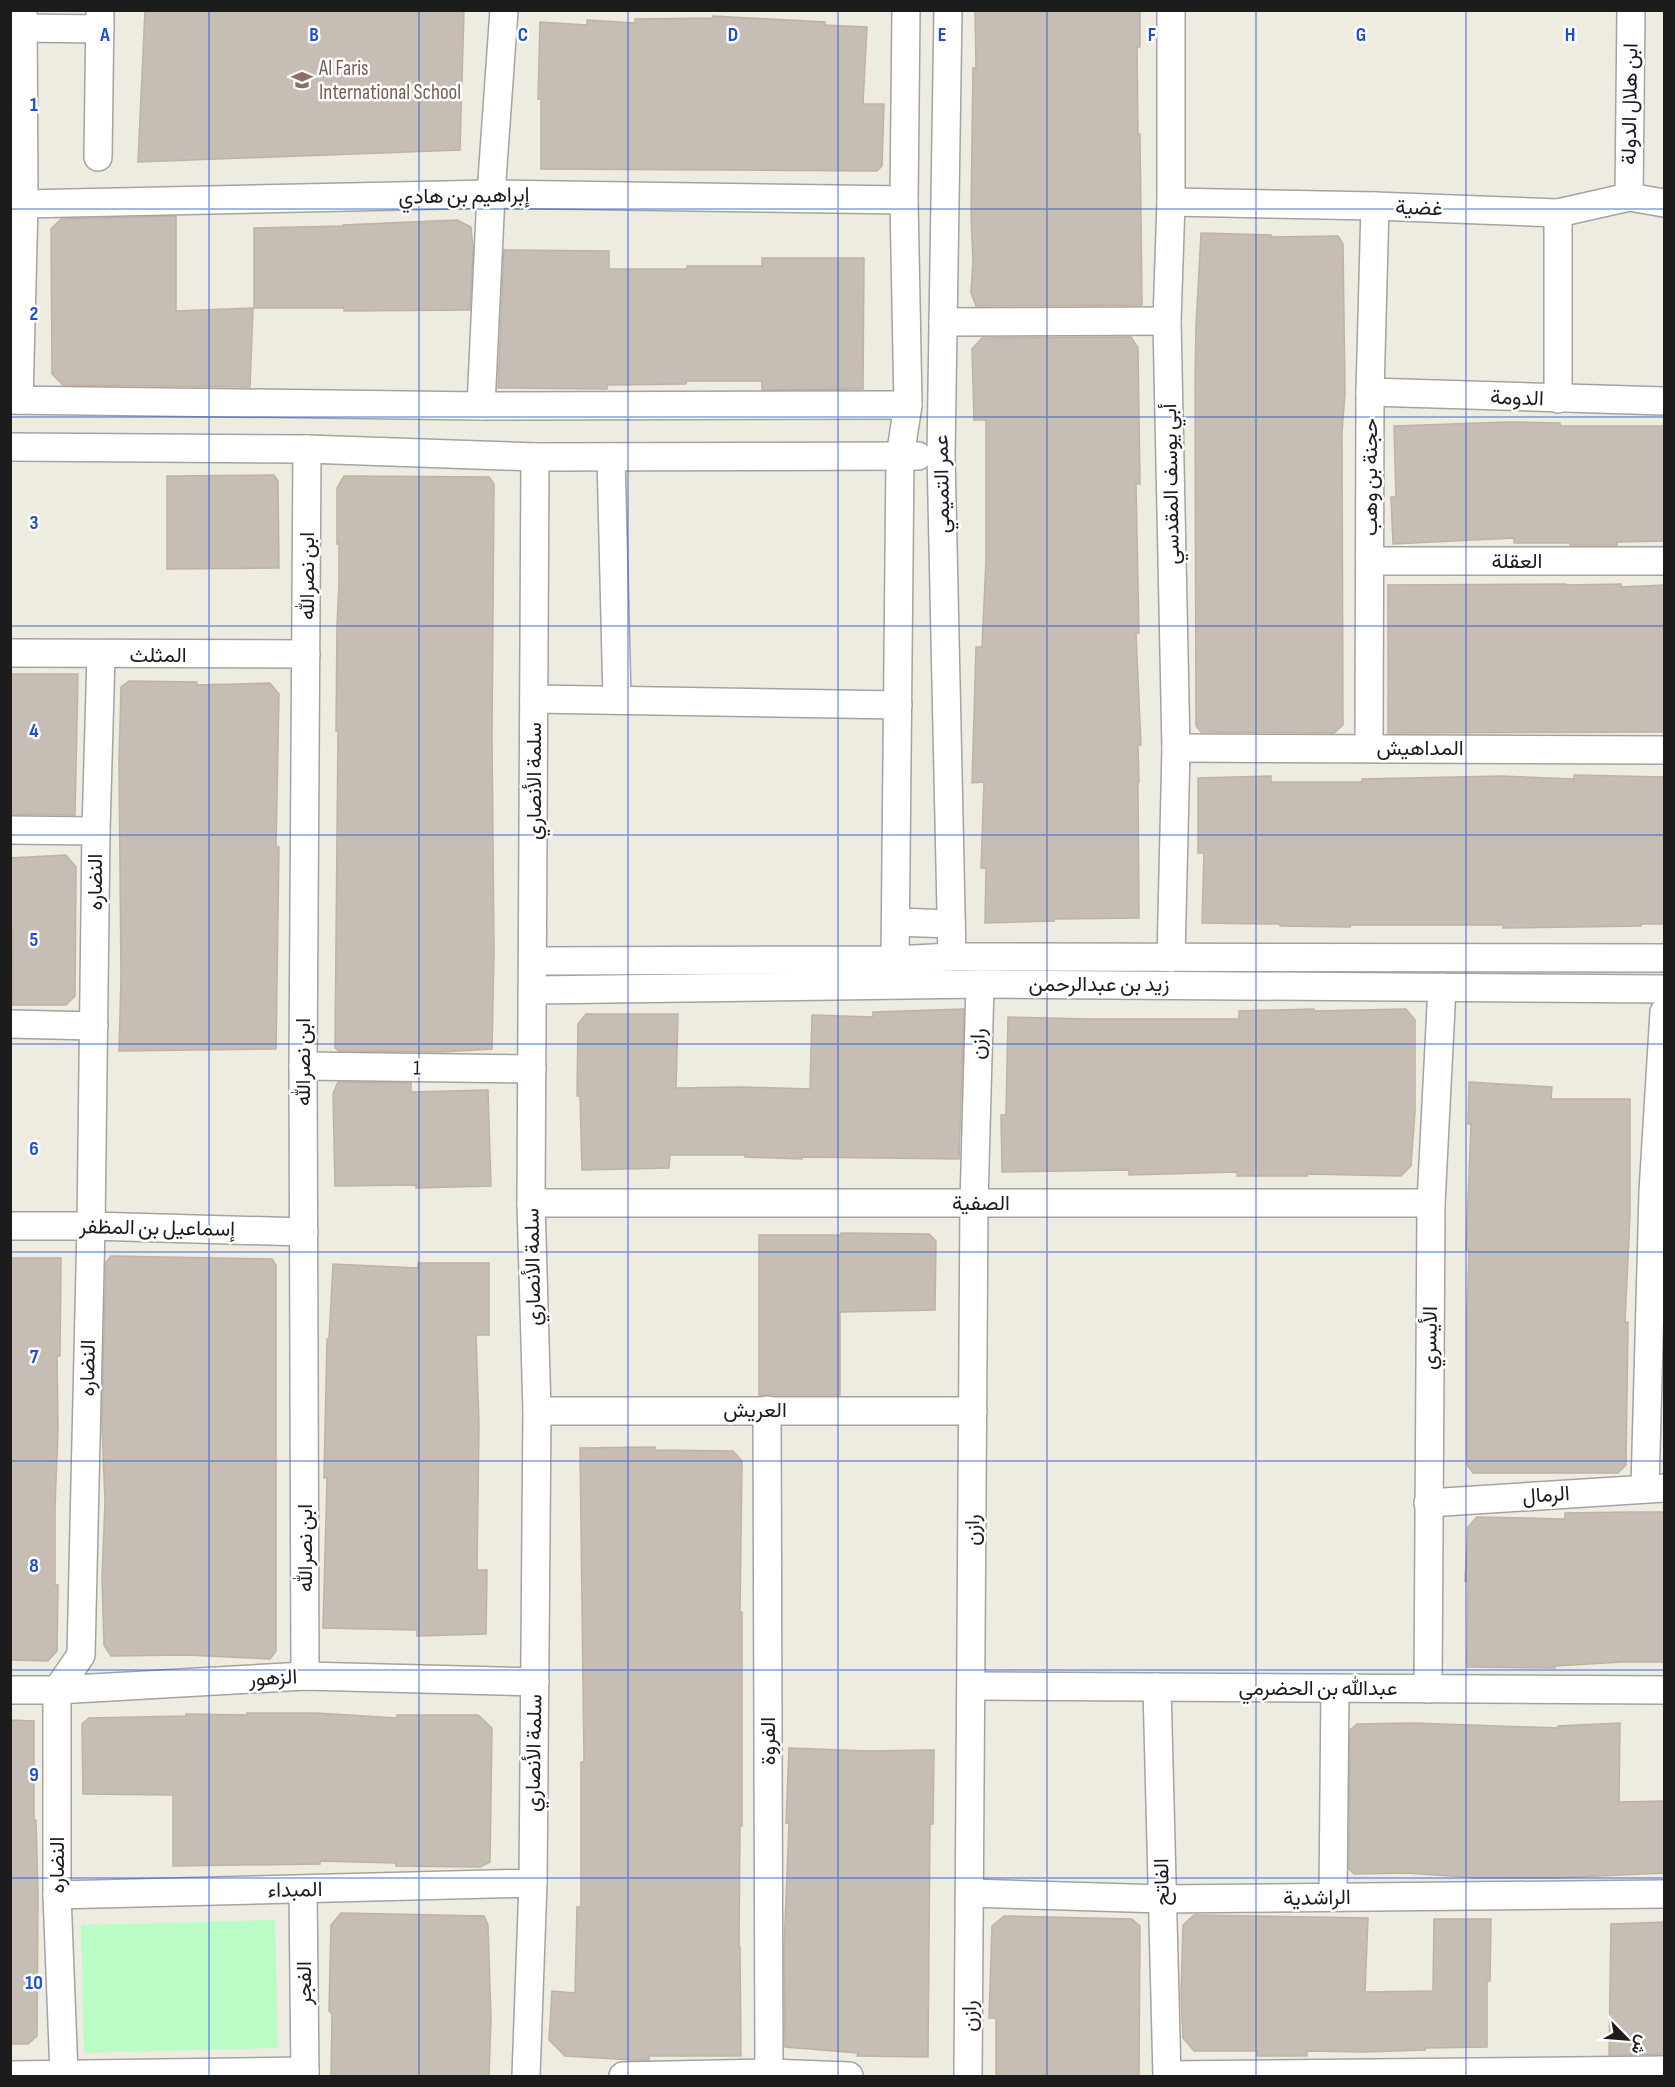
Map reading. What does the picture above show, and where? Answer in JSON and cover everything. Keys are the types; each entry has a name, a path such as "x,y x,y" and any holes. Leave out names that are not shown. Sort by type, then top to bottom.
{"street":[{"path":"481,406 491,194 504,10"},
{"path":"895,960 900,457 908,405 904,200 906,10"},
{"name":"عمر التميمي","path":"948,10 940,454 952,957"},
{"name":"أبي يوسف المقدسي","path":"1171,10 1171,202 1167,321 1176,748 1171,958"},
{"name":"ابن هلال الدولة","path":"1629,197 1631,10"},
{"path":"98,157 100,20 23,19 24,204 15,400 481,406 908,405"},
{"name":"إبراهيم بن هادي","path":"24,204 491,194 904,200"},
{"name":"غضية","path":"1171,202 1558,213 1629,197 1665,203"},
{"name":"حجنة بن وهب","path":"1369,748 1370,392 1375,206"},
{"path":"1558,213 1558,399"},
{"path":"943,322 1167,321"},
{"name":"الدومة","path":"1370,392 1665,401"},
{"path":"10,447 307,448 536,457 900,457 940,454"},
{"name":"ابن نصرالله","path":"305,1676 303,1066 307,448"},
{"name":"سلمة الأنصاري","path":"526,2076 533,1883 537,1411 531,1203 536,457"},
{"path":"611,457 616,700"},
{"name":"العقلة","path":"1370,561 1665,561"},
{"name":"المثلث","path":"10,653 306,654"},
{"name":"النضاره","path":"64,2074 57,1896 57,1690 81,1656 101,655"},
{"path":"534,699 898,705"},
{"name":"المداهيش","path":"1176,748 1665,750"},
{"path":"10,830 96,831"},
{"path":"896,921 951,924"},
{"name":"زيد بن عبدالرحمن","path":"533,961 895,960 952,957 1665,958"},
{"name":"زيد بن عبدالرحمن","path":"533,990 980,984 1665,989"},
{"name":"رازن","path":"968,2076 974,1203 980,984"},
{"name":"الأيسري","path":"1428,1689 1431,1203 1442,987"},
{"path":"1655,1488 1659,1192 1665,1012"},
{"path":"10,1024 94,1026"},
{"name":"1","path":"303,1066 532,1069"},
{"name":"الصفية","path":"531,1203 1431,1203"},
{"name":"إسماعيل بن المظفر","path":"10,1226 304,1232"},
{"name":"الفروة","path":"767,1410 769,2073"},
{"name":"العريش","path":"537,1411 973,1411"},
{"name":"الرمال","path":"1428,1503 1655,1488"},
{"name":"الزهور","path":"10,1690 57,1690 305,1676 535,1682"},
{"name":"عبدالله بن الحضرمي","path":"971,1686 1665,1690"},
{"name":"الفاتح","path":"1157,1687 1167,2076"},
{"path":"1333,1898 1335,1688"},
{"name":"المبداء","path":"57,1896 533,1883"},
{"name":"الفجر","path":"303,1890 305,2074"},
{"name":"الراشدية","path":"970,1893 1162,1899 1665,1894"},
{"path":"1167,2076 1591,2074 1665,2070"},
{"path":"623,2076 769,2073 849,2076"},
{"path":"10,2075 305,2074"}],"green space":[{"path":"275,1920 278,2048 84,2053 81,1925"}],"building":[{"name":"Al Faris International School","path":"145,10 464,10 460,150 138,162"},
{"path":"975,10 1140,10 1140,47 1137,47 1142,305 976,306 971,293 973,68 976,68"},
{"path":"713,16 825,22 825,25 867,27 863,104 884,104 882,166 877,171 541,169 541,99 538,99 540,22 587,25 587,20 635,23 635,19 713,18"},
{"path":"176,216 176,311 253,308 250,387 63,385 52,374 51,229 61,219"},
{"path":"457,220 471,227 473,249 470,310 344,311 344,308 254,308 254,228"},
{"path":"1201,233 1271,235 1270,237 1338,236 1343,244 1345,392 1342,433 1343,725 1334,733 1201,732 1196,726 1195,382"},
{"path":"504,250 609,251 609,269 762,266 762,258 864,258 863,389 762,390 762,381 686,381 686,384 607,385 607,389 498,388"},
{"path":"1131,337 1138,348 1140,484 1136,484 1139,633 1136,633 1141,745 1138,745 1139,918 985,923 986,868 981,868 984,782 972,783 976,647 982,647 986,560 986,420 974,420 972,349 982,338"},
{"path":"1508,422 1560,423 1560,426 1665,426 1665,541 1617,542 1617,545 1570,545 1570,543 1514,543 1514,538 1393,544 1391,497 1396,497 1394,426"},
{"path":"274,475 278,481 279,568 167,569 167,476"},
{"path":"344,476 489,477 494,484 492,1049 442,1052 339,1051 335,1048 339,583 337,488"},
{"path":"1621,584 1621,587 1665,585 1665,732 1388,733 1388,585"},
{"path":"10,674 78,674 75,815 10,814"},
{"path":"129,681 197,682 196,685 270,683 279,694 276,1049 119,1051 121,687"},
{"path":"1574,775 1665,777 1665,924 1503,928 1504,925 1350,925 1350,927 1202,923 1204,853 1198,853 1198,778 1271,776 1271,782 1362,782 1362,779 1500,776 1574,779"},
{"path":"66,855 76,867 75,996 66,1005 12,1005 13,933 10,933 10,858"},
{"path":"964,1009 959,1159 802,1157 802,1159 745,1157 745,1155 670,1155 669,1168 582,1170 580,1096 577,1096 578,1024 586,1014 678,1014 676,1088 810,1089 812,1015 873,1017 873,1012"},
{"path":"1314,1009 1314,1011 1406,1009 1415,1020 1415,1111 1411,1166 1401,1176 1307,1174 1307,1176 1237,1176 1237,1172 1129,1175 1129,1170 1002,1172 1001,1115 1006,1115 1008,1017 1239,1019 1239,1011"},
{"path":"338,1082 411,1083 411,1092 488,1090 491,1186 416,1188 416,1185 335,1186 333,1094"},
{"path":"1469,1082 1552,1087 1551,1099 1630,1099 1630,1215 1625,1322 1628,1322 1626,1465 1618,1473 1473,1473 1467,1465 1469,1250 1466,1250 1471,1124 1468,1124"},
{"path":"841,1233 929,1234 936,1241 935,1310 840,1312 840,1395 759,1395 759,1235 841,1235"},
{"path":"111,1256 272,1259 276,1265 276,1651 270,1659 185,1655 111,1656 104,1645 103,1370 106,1262"},
{"path":"10,1258 61,1258 55,1509 55,1585 58,1585 57,1651 48,1661 10,1660"},
{"path":"418,1263 489,1263 489,1335 476,1335 479,1424 477,1570 487,1570 486,1634 417,1636 417,1630 323,1628 327,1478 324,1478 327,1339 329,1339 333,1264 418,1268"},
{"path":"655,1447 655,1450 733,1451 742,1461 740,1612 742,1612 742,1826 740,1826 739,1947 741,2056 649,2056 649,2060 633,2060 565,2056 549,2040 552,1991 575,1993 577,1907 581,1907 581,1762 584,1762 580,1448"},
{"path":"1665,1512 1665,1662 1622,1662 1555,1666 1555,1668 1467,1667 1468,1581 1465,1581 1468,1527 1477,1517 1565,1519 1565,1513"},
{"path":"247,1713 316,1713 397,1718 397,1715 478,1715 492,1728 490,1862 480,1867 396,1866 396,1863 320,1861 320,1864 173,1866 173,1795 83,1794 82,1724 89,1718 186,1716 186,1714 247,1715"},
{"path":"10,1720 34,1721 34,1820 36,1820 38,1895 37,2036 28,2044 10,2044"},
{"path":"1412,1723 1558,1728 1558,1726 1620,1723 1619,1802 1665,1801 1665,1873 1554,1878 1479,1878 1406,1873 1354,1874 1349,1869 1350,1730 1357,1724"},
{"path":"789,1748 867,1751 934,1750 933,1824 930,1824 928,2057 857,2056 858,2053 785,2047 784,1950 789,1823 786,1823"},
{"path":"341,1913 484,1916 488,1925 491,2019 489,2076 331,2076 332,2014 329,2011 331,1925"},
{"path":"1194,1915 1368,1918 1365,1992 1433,1991 1434,1919 1491,1919 1490,1981 1487,1981 1487,2047 1365,2052 1307,2051 1307,2056 1257,2056 1257,2051 1194,2051 1183,2038 1181,1995 1183,1925"},
{"path":"1004,1916 1132,1919 1140,1926 1139,2076 996,2076 996,2018 989,2018 992,1926"},
{"path":"1665,1922 1665,2054 1609,2055 1611,1924"}],"place":[{"name":"Al Faris International School","path":"302,80"}]}
